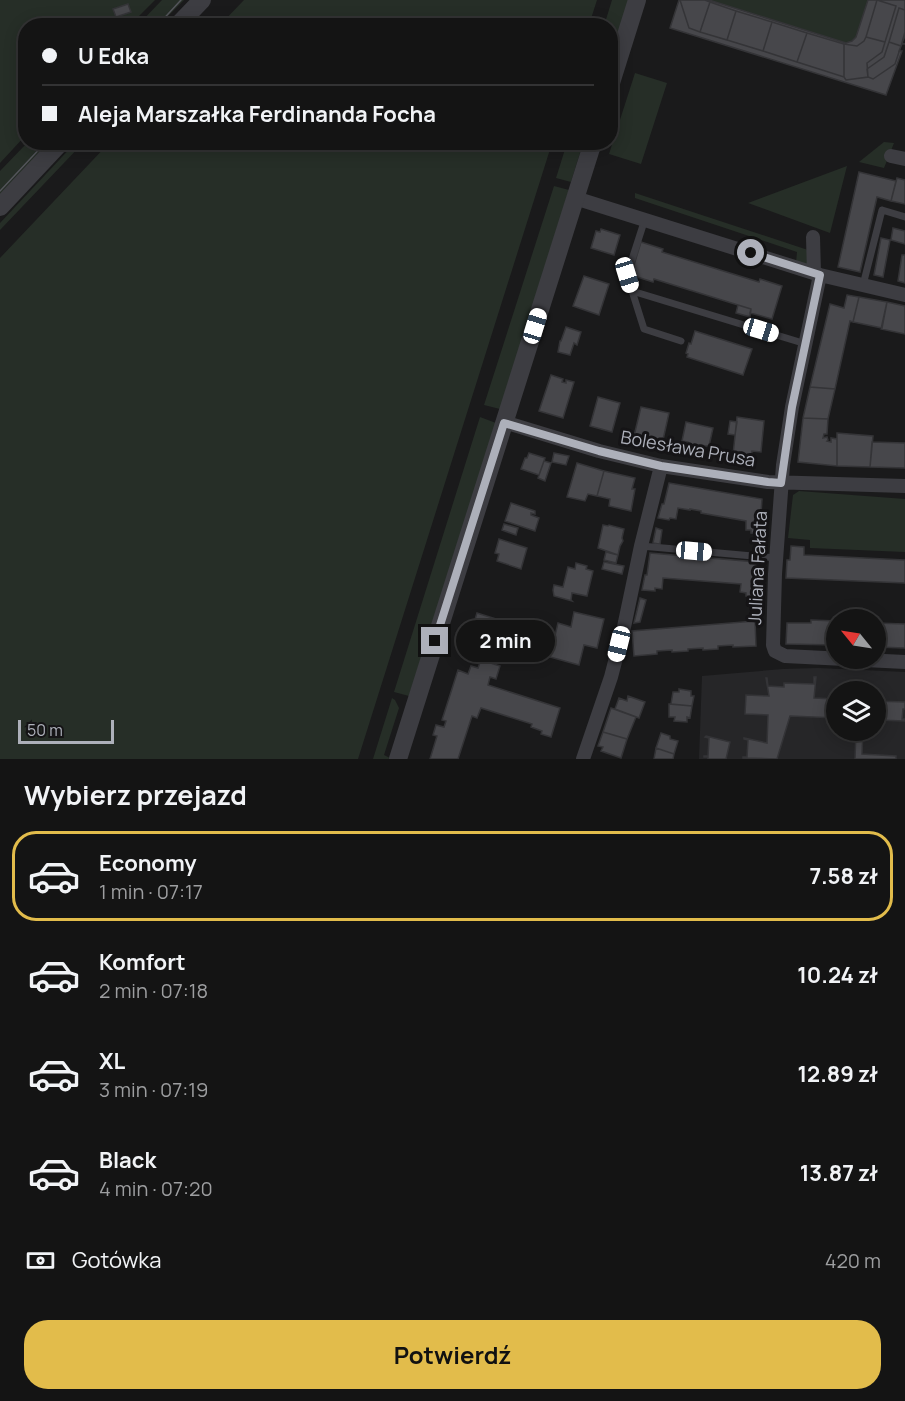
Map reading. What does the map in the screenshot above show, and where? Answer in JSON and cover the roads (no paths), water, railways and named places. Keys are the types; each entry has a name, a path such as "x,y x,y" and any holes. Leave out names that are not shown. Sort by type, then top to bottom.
{"street":[{"path":"185,18 202,0"},
{"path":"618,61 638,0"},
{"path":"0,207 53,150"},
{"path":"398,759 590,150"},
{"path":"575,198 817,274 905,294"},
{"name":"Juliana Fałata","path":"813,237 817,274 806,344 792,407 781,483 773,635 775,651 785,656 905,662"},
{"name":"Bolesława Prusa","path":"504,423 599,451 661,466 768,482 905,486"},
{"path":"583,759 611,677 661,466"}],"lane":[{"path":"863,285 882,210 905,217"},
{"path":"645,219 627,275 644,329 681,341"},
{"path":"632,291 806,344"},
{"path":"641,546 776,558"}],"tram line":[{"path":"164,18 181,0"},
{"path":"0,191 38,150"}]}
